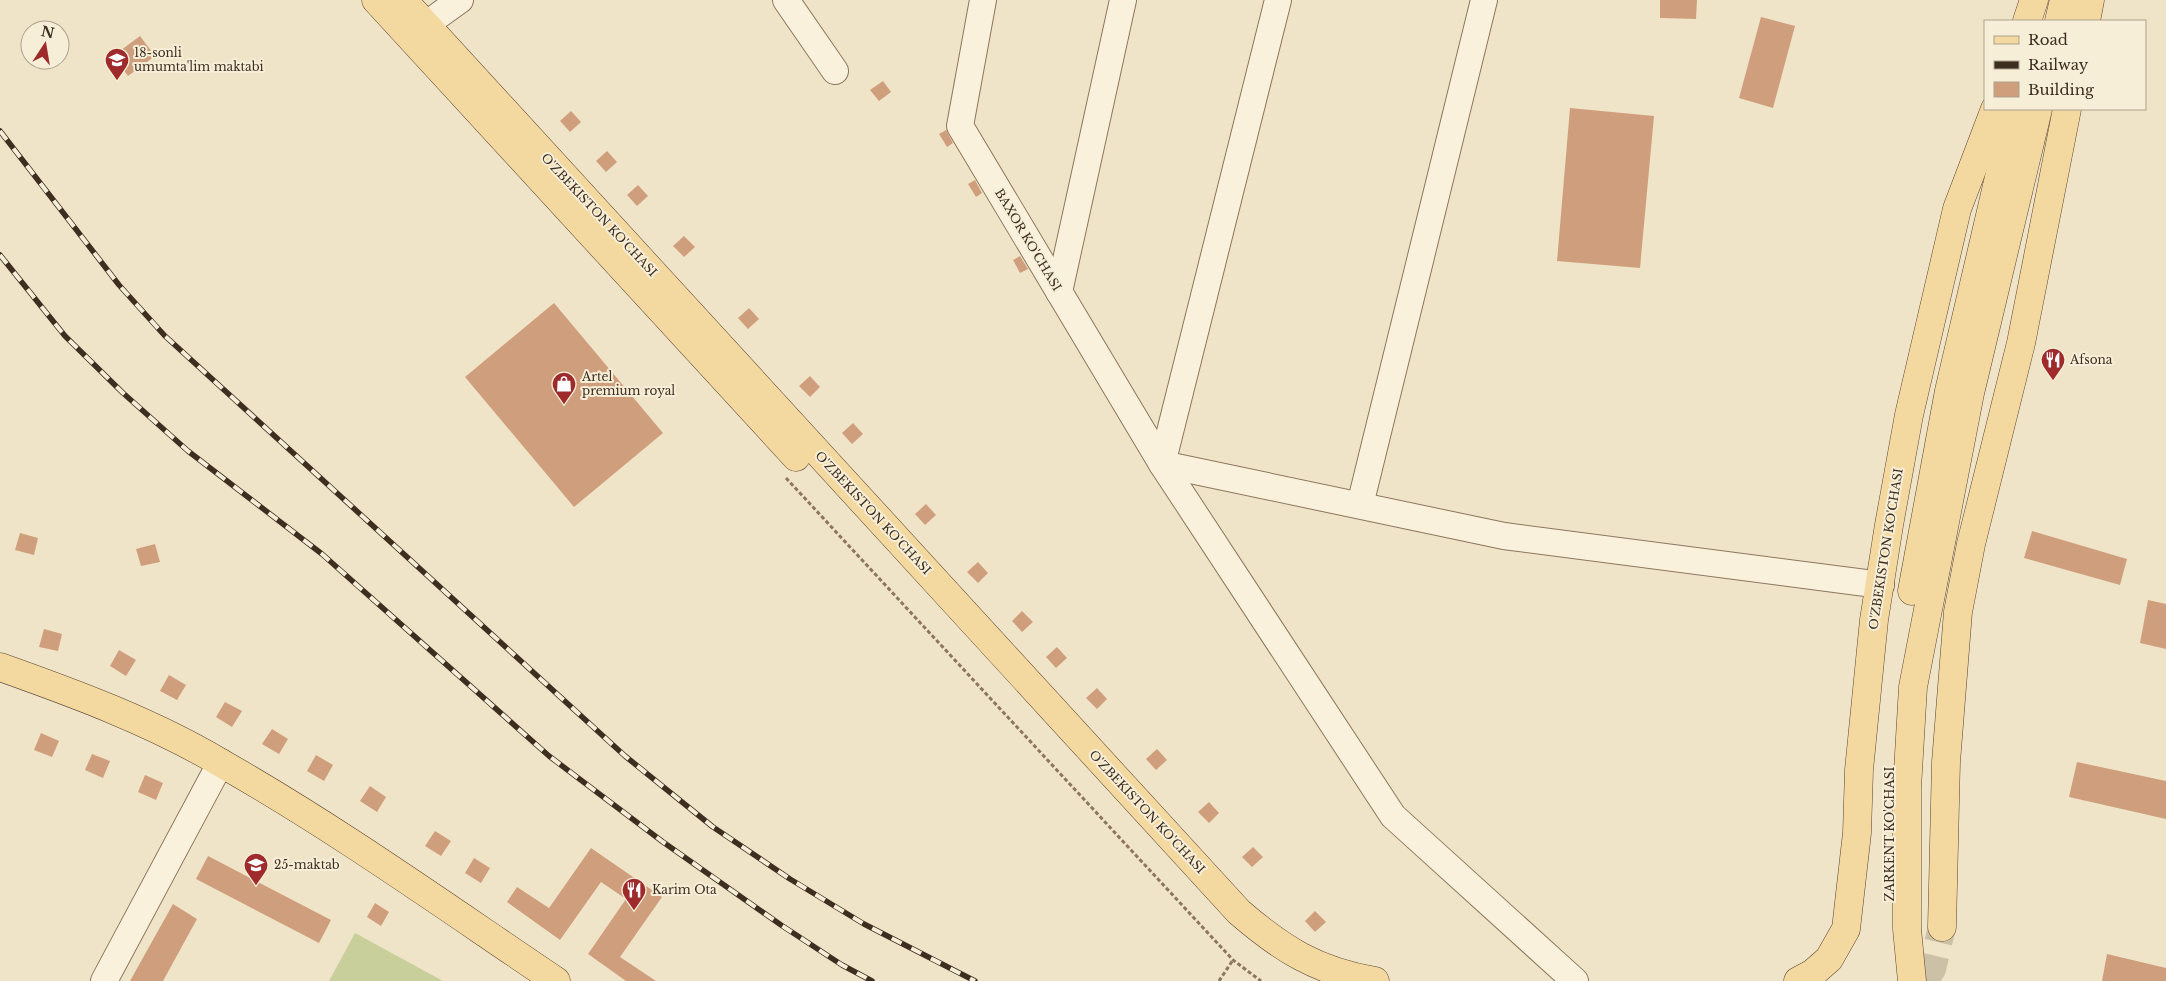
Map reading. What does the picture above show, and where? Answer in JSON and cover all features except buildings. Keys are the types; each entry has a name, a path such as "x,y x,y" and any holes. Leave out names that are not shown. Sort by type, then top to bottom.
{"main road":[{"name":"O'ZBEKISTON KO'CHASI","path":"376,0 1227,926 1271,958 1317,981"},
{"name":"O'ZBEKISTON KO'CHASI","path":"403,0 1239,912 1279,944 1328,971 1375,981"},
{"path":"2027,20 2034,0"},
{"path":"2036,20 2040,0"},
{"path":"2059,20 2064,0"},
{"path":"2086,20 2090,0"},
{"name":"O'ZBEKISTON KO'CHASI","path":"1798,981 1813,973 1828,959 1846,930 1857,833 1860,760 1874,620 1889,525 1909,415 1955,218 1995,110"},
{"path":"1904,686 1949,391 2016,110"},
{"path":"1904,686 1970,393 2038,110"},
{"path":"1942,927 1946,762 1958,612 1971,544 2021,344 2067,110"},
{"path":"0,667 107,707 221,762 310,817 556,981"},
{"name":"ZARKENT KO'CHASI","path":"1895,981 1890,929 1888,788 1904,686"},
{"name":"ZARKENT KO'CHASI","path":"1904,686 1907,788 1907,929 1912,981"}],"street":[{"path":"428,28 435,18 460,0"},
{"path":"786,0 835,71"},
{"name":"BAXOR KO'CHASI","path":"983,0 960,126 1162,464 1393,816 1575,981"},
{"path":"1059,292 1123,0"},
{"path":"1278,0 1162,464 1504,536 1881,585"},
{"path":"1360,505 1484,0"},
{"path":"104,981 221,762"}],"path":[{"path":"782,473 1233,960 1261,981"},
{"path":"1219,981 1233,960"}],"green space":[{"path":"355,933 443,981 329,981"}],"tunnel":[{"path":"1924,981 1932,969 1942,927"}],"railway":[{"path":"0,131 119,285 165,336 625,756 713,827 790,879 864,924 975,981"},
{"path":"0,255 65,336 123,393 188,451 322,554 549,756 663,842 781,925 842,965 872,981"}],"place":[{"name":"18-sonli umumta'lim maktabi","path":"117,81"},
{"name":"Afsona","path":"2053,381"},
{"name":"Artel premium royal","path":"564,405"},
{"name":"25-maktab","path":"256,886"},
{"name":"Karim Ota","path":"634,911"}]}
